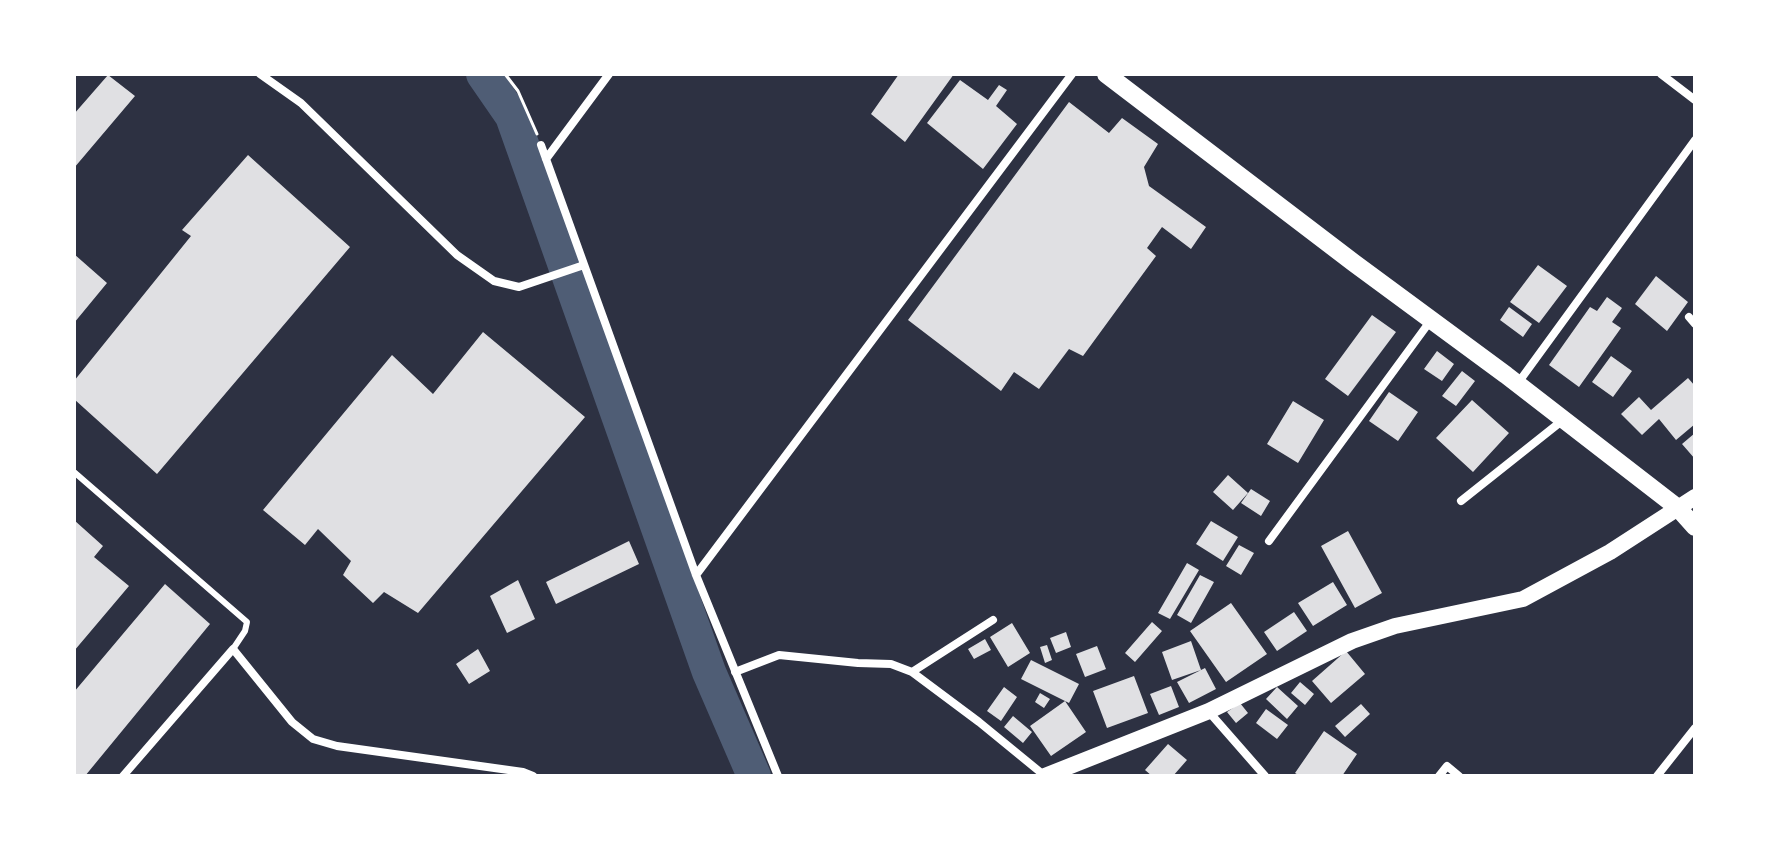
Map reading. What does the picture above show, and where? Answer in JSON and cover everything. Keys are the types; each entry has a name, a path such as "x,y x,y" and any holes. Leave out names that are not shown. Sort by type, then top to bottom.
{"main road":[{"path":"1106,74 1517,383 1678,508 1695,527"},
{"path":"1045,776 1209,711 1352,641 1395,626 1523,599 1568,576 1695,497"}],"street":[{"path":"260,74 301,103 457,255 494,281 519,287 584,265"},
{"path":"546,159 609,74"},
{"path":"1661,74 1695,100"},
{"path":"696,575 1068,76"},
{"path":"1517,383 1695,140"},
{"path":"541,145 696,575 778,776"},
{"path":"1269,541 1431,320"},
{"path":"1461,501 1564,420"},
{"path":"912,672 993,620"},
{"path":"123,776 233,649 292,722 313,739 337,746 523,772 533,776"},
{"path":"735,672 779,655 891,664 912,672 1045,776"},
{"path":"1209,711 1265,776"},
{"path":"1657,776 1695,728"},
{"path":"1439,776 1447,766 1459,776"}],"lane":[{"path":"74,472 247,622 233,649"}],"path":[{"path":"505,74 518,91 541,145"}],"building":[{"path":"899,74 954,74 905,142 871,114"},
{"path":"108,75 135,96 74,168 74,114"},
{"path":"960,80 988,100 999,85 1007,90 996,106 1017,124 983,169 927,123"},
{"path":"1069,102 1109,133 1122,118 1158,144 1144,167 1149,186 1206,227 1191,249 1162,227 1147,248 1156,256 1083,356 1069,349 1039,389 1014,372 1001,391 908,320"},
{"path":"248,155 350,247 157,474 74,399 74,381 191,236 182,230"},
{"path":"74,254 107,283 74,323"},
{"path":"1538,265 1567,286 1539,323 1510,302"},
{"path":"1656,276 1688,302 1667,331 1635,304"},
{"path":"1607,297 1622,308 1612,322 1621,328 1579,387 1549,365 1590,307 1597,311"},
{"path":"1509,307 1532,324 1523,337 1500,320"},
{"path":"1372,315 1396,332 1348,396 1325,379"},
{"path":"483,332 585,417 418,613 384,592 373,603 343,575 351,561 318,529 305,545 263,510 392,355 433,394"},
{"path":"1437,351 1454,364 1442,381 1424,369"},
{"path":"1611,356 1632,371 1613,397 1592,382"},
{"path":"1462,371 1475,381 1456,406 1442,396"},
{"path":"1688,378 1695,386 1695,424 1676,440 1659,419 1642,435 1621,414 1639,397 1651,410"},
{"path":"1389,392 1418,412 1398,441 1369,421"},
{"path":"1472,400 1509,433 1473,472 1436,438"},
{"path":"1293,401 1324,420 1298,463 1267,444"},
{"path":"1695,433 1695,459 1682,444"},
{"path":"1228,475 1248,493 1233,510 1213,492"},
{"path":"1251,489 1270,501 1261,516 1241,503"},
{"path":"74,520 103,546 94,557 129,586 74,651"},
{"path":"1211,521 1238,537 1223,561 1196,544"},
{"path":"1348,531 1382,593 1355,608 1321,546"},
{"path":"629,541 639,564 556,604 546,582"},
{"path":"1239,545 1254,553 1241,575 1226,566"},
{"path":"1187,563 1199,570 1170,619 1158,613"},
{"path":"1200,575 1214,582 1191,623 1177,615"},
{"path":"518,580 535,619 507,633 490,596"},
{"path":"1333,582 1347,605 1313,626 1298,603"},
{"path":"165,584 210,624 85,776 74,776 74,692"},
{"path":"1231,603 1267,654 1226,682 1190,631"},
{"path":"1294,612 1307,631 1277,651 1264,632"},
{"path":"1152,622 1162,631 1135,662 1125,653"},
{"path":"1012,623 1030,653 1008,667 990,637"},
{"path":"1066,632 1071,647 1056,653 1050,638"},
{"path":"985,639 991,650 974,659 968,649"},
{"path":"1191,641 1201,670 1172,680 1162,652"},
{"path":"1047,645 1052,660 1045,663 1040,647"},
{"path":"1097,646 1106,669 1085,677 1076,654"},
{"path":"478,649 490,671 469,684 456,664"},
{"path":"1346,651 1365,674 1331,703 1312,681"},
{"path":"1031,660 1079,684 1069,703 1021,679"},
{"path":"1205,668 1216,689 1189,703 1177,682"},
{"path":"1134,676 1148,713 1107,728 1093,691"},
{"path":"1300,682 1314,694 1305,705 1291,693"},
{"path":"1171,686 1179,707 1159,715 1150,694"},
{"path":"1004,687 1017,697 1001,721 987,711"},
{"path":"1277,687 1298,706 1287,719 1266,699"},
{"path":"1040,693 1050,699 1044,708 1035,702"},
{"path":"1065,701 1086,732 1051,756 1030,726"},
{"path":"1240,703 1248,713 1236,723 1227,712"},
{"path":"1361,704 1370,714 1345,737 1335,726"},
{"path":"1266,709 1288,725 1277,739 1256,723"},
{"path":"1013,716 1032,732 1023,743 1004,727"},
{"path":"1324,731 1357,754 1342,776 1300,776 1295,773"},
{"path":"1168,744 1187,760 1173,776 1152,776 1145,770"}],"waterway":[{"path":"483,74 512,116 709,672 754,776"}]}
